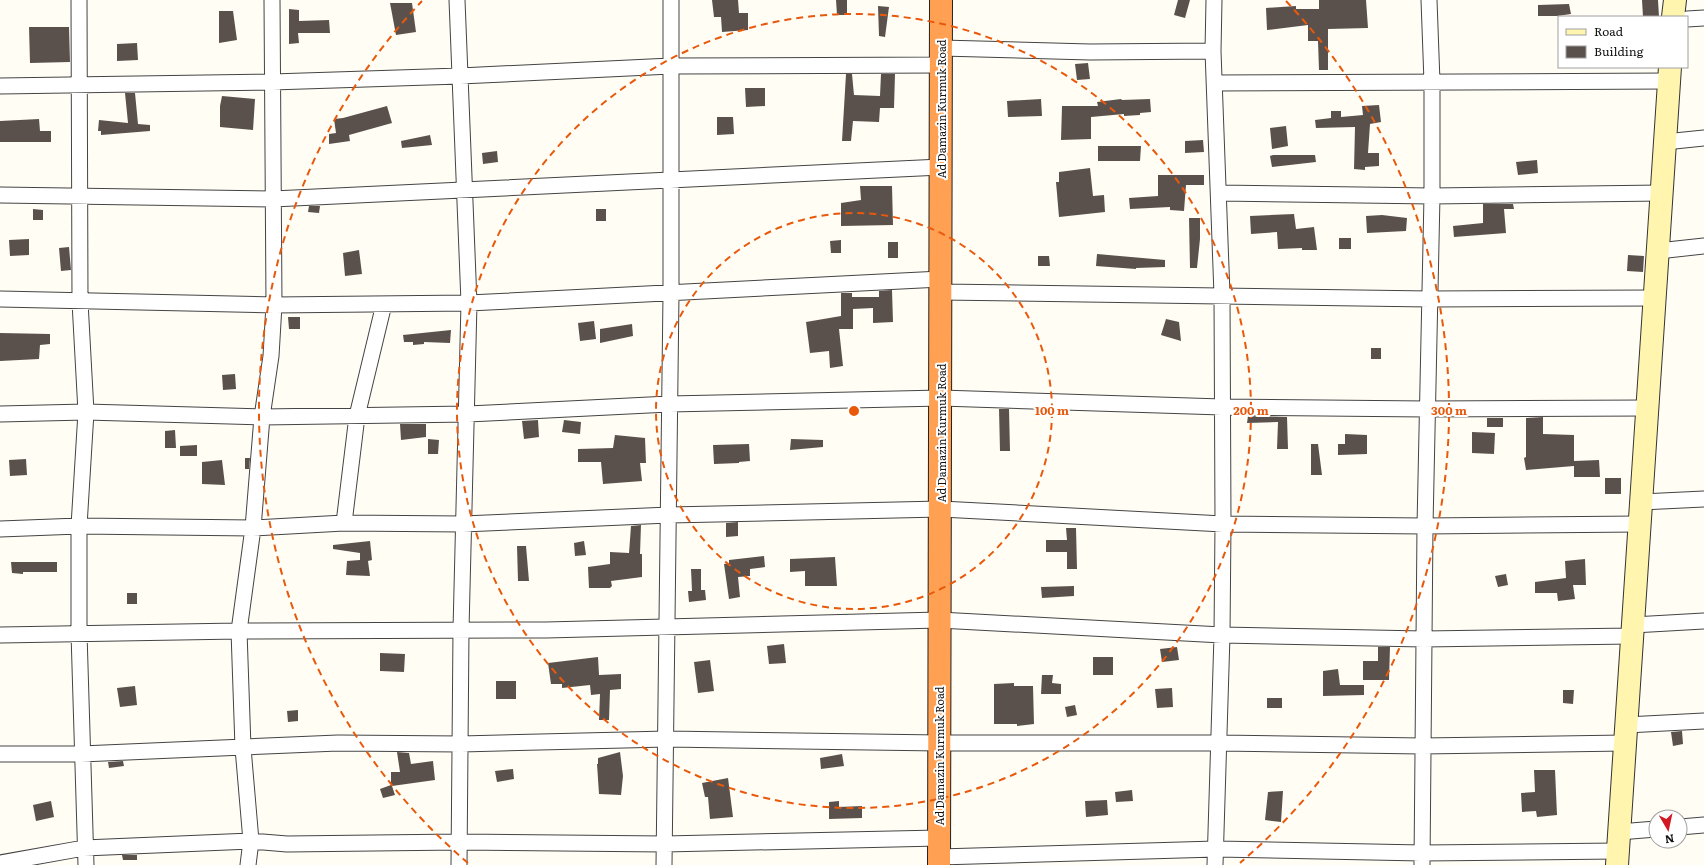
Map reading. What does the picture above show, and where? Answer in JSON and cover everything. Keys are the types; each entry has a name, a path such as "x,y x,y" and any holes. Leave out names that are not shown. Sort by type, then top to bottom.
{"highway":[{"name":"Ad Damazin Kurmuk Road","path":"939,853 941,0"}],"street":[{"path":"79,0 80,302 86,412 79,526 79,633 81,754 84,848 86,865"},
{"path":"248,865 251,841 243,748 239,630 253,528 262,417 271,356 274,305 272,0"},
{"path":"457,0 466,189 469,303 468,414 463,524 461,630 460,865"},
{"path":"664,865 667,739 669,404 672,294 671,0"},
{"path":"1214,0 1213,51 1222,295 1223,524 1222,635 1215,865"},
{"path":"1422,859 1424,526 1432,196 1432,82 1429,0"},
{"path":"1674,16 1675,0"},
{"path":"1688,19 1704,18"},
{"path":"0,86 272,82 460,76 671,66 941,56 1090,52 1213,51"},
{"path":"1214,83 1432,82 1670,74 1618,849"},
{"path":"1665,142 1704,138"},
{"path":"0,195 273,199 941,167"},
{"path":"1219,192 1432,196 1662,193"},
{"path":"1658,251 1704,246"},
{"path":"0,299 80,302 274,305 469,303 672,294 941,286 1222,295 1430,299 1655,298"},
{"path":"344,523 358,416 384,304"},
{"path":"0,414 86,412 262,417 358,416 468,414 669,404 941,398 1222,407 1426,409 1648,408"},
{"path":"1641,502 1704,499"},
{"path":"0,529 79,526 253,528 344,523 463,524 669,515 941,509 1223,524 1424,526 1640,524"},
{"path":"0,634 239,630 461,630 668,627 939,620 1222,635 1424,639 1633,631 1704,621"},
{"path":"0,754 81,754 338,743 461,744 667,739 940,743 1219,743 1422,746 1626,734 1704,721"},
{"path":"1688,826 1704,825"},
{"path":"0,863 84,848 251,841 288,844 460,842 665,844 939,853 1216,849 1422,859 1618,849 1648,833"}],"building":[{"path":"712,0 738,0 739,13 748,13 748,30 722,32 721,17 714,17"},
{"path":"836,0 847,0 847,15 837,15"},
{"path":"1178,0 1190,0 1185,18 1174,15"},
{"path":"1319,0 1366,0 1368,28 1328,29 1328,70 1319,70 1318,41 1308,41 1308,25 1267,30 1266,8 1296,6 1296,9 1319,9"},
{"path":"1642,0 1658,0 1659,16 1643,16"},
{"path":"390,3 412,3 416,32 396,35"},
{"path":"1569,4 1571,14 1538,16 1538,5"},
{"path":"878,6 889,7 885,37 879,36"},
{"path":"289,9 299,10 299,21 329,20 330,33 298,33 299,43 289,44"},
{"path":"219,11 233,11 237,40 219,43"},
{"path":"29,27 69,27 70,62 30,63"},
{"path":"137,43 138,60 117,61 117,44"},
{"path":"1088,63 1090,79 1077,80 1075,64"},
{"path":"846,74 852,74 854,95 880,96 881,74 895,74 894,108 880,108 879,122 853,121 851,141 842,141"},
{"path":"745,88 765,88 765,106 746,107"},
{"path":"125,93 135,93 138,124 150,125 150,131 101,135 101,131 98,131 99,120 128,123"},
{"path":"222,96 255,99 253,130 220,127 220,106"},
{"path":"1041,99 1042,116 1008,117 1007,101"},
{"path":"1121,99 1150,99 1151,112 1140,113 1140,115 1124,116 1124,114 1091,117 1091,139 1061,140 1062,106 1098,106 1097,102"},
{"path":"1379,105 1381,122 1370,124 1368,153 1379,153 1379,166 1365,167 1365,170 1354,169 1355,127 1316,128 1315,120 1331,118 1331,111 1341,111 1341,117 1363,115 1362,106"},
{"path":"387,106 392,123 349,135 350,141 329,144 329,134 336,133 334,119"},
{"path":"717,117 733,117 734,134 717,135"},
{"path":"39,119 40,131 51,131 51,142 0,142 0,121"},
{"path":"1286,126 1288,146 1272,149 1270,128"},
{"path":"430,135 432,145 402,148 401,141"},
{"path":"1203,140 1204,152 1185,153 1185,141"},
{"path":"1098,146 1141,146 1140,161 1098,161"},
{"path":"497,151 498,162 483,164 482,153"},
{"path":"1315,155 1316,162 1272,167 1270,156"},
{"path":"1537,160 1538,173 1518,175 1516,162"},
{"path":"1090,168 1093,196 1104,195 1105,212 1059,217 1056,182 1059,182 1059,172"},
{"path":"1158,175 1204,175 1204,185 1186,185 1184,211 1170,210 1170,207 1130,209 1129,198 1158,196"},
{"path":"860,186 892,186 893,225 841,226 841,203 861,200"},
{"path":"1483,204 1513,204 1514,209 1504,209 1506,233 1454,237 1453,226 1483,223"},
{"path":"309,206 320,206 319,213 308,212"},
{"path":"33,209 43,210 43,220 33,220"},
{"path":"596,209 606,209 606,221 596,221"},
{"path":"1294,214 1296,229 1314,227 1317,250 1302,250 1302,248 1278,249 1277,232 1251,234 1250,216"},
{"path":"1382,215 1407,218 1406,231 1367,233 1366,216"},
{"path":"1189,218 1200,218 1200,239 1197,268 1190,268"},
{"path":"1339,238 1351,238 1351,249 1339,249"},
{"path":"29,239 29,255 10,256 9,240"},
{"path":"841,240 841,253 831,253 830,241"},
{"path":"888,242 898,242 898,258 888,258"},
{"path":"69,247 71,270 61,271 59,248"},
{"path":"359,250 362,274 345,276 343,253"},
{"path":"1097,254 1165,260 1165,267 1136,269 1096,266"},
{"path":"1628,255 1644,256 1643,272 1627,271"},
{"path":"1038,256 1049,256 1050,266 1038,266"},
{"path":"892,290 893,322 873,323 873,308 853,309 853,329 839,329 843,366 830,368 829,351 810,353 806,322 841,316 841,293 852,293 852,297 879,297 879,291"},
{"path":"288,317 300,317 300,329 289,329"},
{"path":"1166,319 1179,322 1181,341 1161,335"},
{"path":"594,321 596,339 580,341 578,323"},
{"path":"632,324 633,336 600,343 600,329"},
{"path":"451,330 450,343 424,342 424,344 413,345 413,342 404,342 403,335"},
{"path":"0,333 50,334 50,344 40,345 39,359 0,361"},
{"path":"1371,348 1381,348 1381,359 1371,359"},
{"path":"235,374 236,389 223,390 222,375"},
{"path":"999,409 1009,409 1010,451 1000,451"},
{"path":"1248,416 1287,417 1288,449 1277,449 1278,422 1247,423"},
{"path":"1543,417 1543,434 1574,435 1574,461 1599,460 1600,477 1574,477 1574,466 1526,470 1524,458 1526,457 1526,418"},
{"path":"1487,418 1503,418 1503,427 1487,427"},
{"path":"538,420 539,437 524,439 522,421"},
{"path":"564,420 581,422 580,434 562,432"},
{"path":"400,424 426,424 426,437 401,440"},
{"path":"175,430 176,448 165,448 165,431"},
{"path":"1472,432 1495,433 1494,454 1472,453"},
{"path":"1345,434 1367,435 1367,454 1338,455 1338,444 1345,444"},
{"path":"615,435 645,438 646,463 640,463 642,481 603,484 601,462 578,462 578,449 613,448"},
{"path":"428,439 439,440 438,454 428,454"},
{"path":"791,439 823,440 823,447 790,450"},
{"path":"749,444 750,461 714,464 713,445"},
{"path":"1311,444 1318,444 1322,475 1311,475"},
{"path":"197,445 197,456 180,456 180,446"},
{"path":"245,458 250,458 249,469 245,469"},
{"path":"26,459 27,475 10,476 9,460"},
{"path":"222,460 225,485 202,484 202,462"},
{"path":"1605,478 1621,478 1621,494 1605,494"},
{"path":"738,522 738,536 726,537 726,523"},
{"path":"641,525 640,554 642,554 642,577 611,581 612,586 610,588 589,588 588,567 610,564 610,552 629,553 631,526"},
{"path":"1066,528 1076,528 1077,569 1067,569 1067,552 1046,552 1046,540 1067,540"},
{"path":"370,541 372,560 368,561 370,576 346,575 347,561 360,560 360,553 333,549 333,545"},
{"path":"584,541 586,555 575,556 574,543"},
{"path":"517,546 526,546 529,581 518,581"},
{"path":"764,556 765,567 750,569 750,576 738,577 740,597 729,599 724,564 729,563 729,560"},
{"path":"835,557 837,586 805,586 805,571 790,572 790,559"},
{"path":"1585,559 1586,585 1573,585 1575,599 1558,601 1557,593 1535,593 1535,582 1566,578 1565,561"},
{"path":"11,562 57,562 57,572 23,572 23,574 12,573"},
{"path":"691,569 701,569 701,590 705,590 706,600 689,602 688,591 692,591"},
{"path":"1506,574 1508,585 1498,587 1495,576"},
{"path":"1074,586 1074,596 1042,598 1041,587"},
{"path":"127,593 137,593 137,604 127,604"},
{"path":"784,644 786,663 769,664 767,646"},
{"path":"1177,647 1179,660 1162,662 1160,649"},
{"path":"1378,647 1390,647 1389,680 1363,680 1363,661 1378,661"},
{"path":"380,653 405,654 404,672 380,671"},
{"path":"598,657 599,675 621,674 621,689 610,690 609,720 599,720 600,694 591,695 590,685 562,688 562,684 551,684 548,663"},
{"path":"1093,657 1113,657 1113,675 1093,675"},
{"path":"710,660 714,691 698,693 694,662"},
{"path":"1338,669 1340,685 1364,685 1364,695 1323,696 1323,671"},
{"path":"1042,675 1053,675 1052,683 1061,684 1061,694 1041,694"},
{"path":"496,681 516,681 516,699 496,699"},
{"path":"1014,683 1014,686 1033,686 1034,724 1017,726 1017,724 994,724 994,684"},
{"path":"135,686 137,705 120,707 117,688"},
{"path":"1172,688 1173,707 1157,708 1155,689"},
{"path":"1563,690 1574,690 1573,704 1563,703"},
{"path":"1267,698 1282,698 1282,708 1267,708"},
{"path":"1075,705 1077,715 1067,717 1065,707"},
{"path":"298,710 298,721 288,722 287,711"},
{"path":"1682,731 1683,744 1673,746 1671,732"},
{"path":"397,752 409,753 411,764 433,761 435,780 392,786 395,795 383,798 380,789 391,785 391,772 400,772"},
{"path":"620,752 623,776 621,795 599,794 598,758"},
{"path":"842,754 844,766 821,769 820,758"},
{"path":"123,761 124,766 109,768 108,762"},
{"path":"513,769 514,779 497,782 495,771"},
{"path":"1534,770 1555,770 1557,815 1537,817 1536,811 1522,812 1521,793 1535,792"},
{"path":"728,778 733,817 710,819 708,797 705,797 702,783"},
{"path":"1132,790 1133,801 1116,802 1115,792"},
{"path":"1283,791 1281,822 1265,820 1268,792"},
{"path":"1107,800 1108,815 1086,817 1085,801"},
{"path":"51,801 54,817 36,821 33,805"},
{"path":"839,801 839,807 862,806 862,818 829,819 829,802"},
{"path":"122,855 137,855 137,860 123,860"}]}
